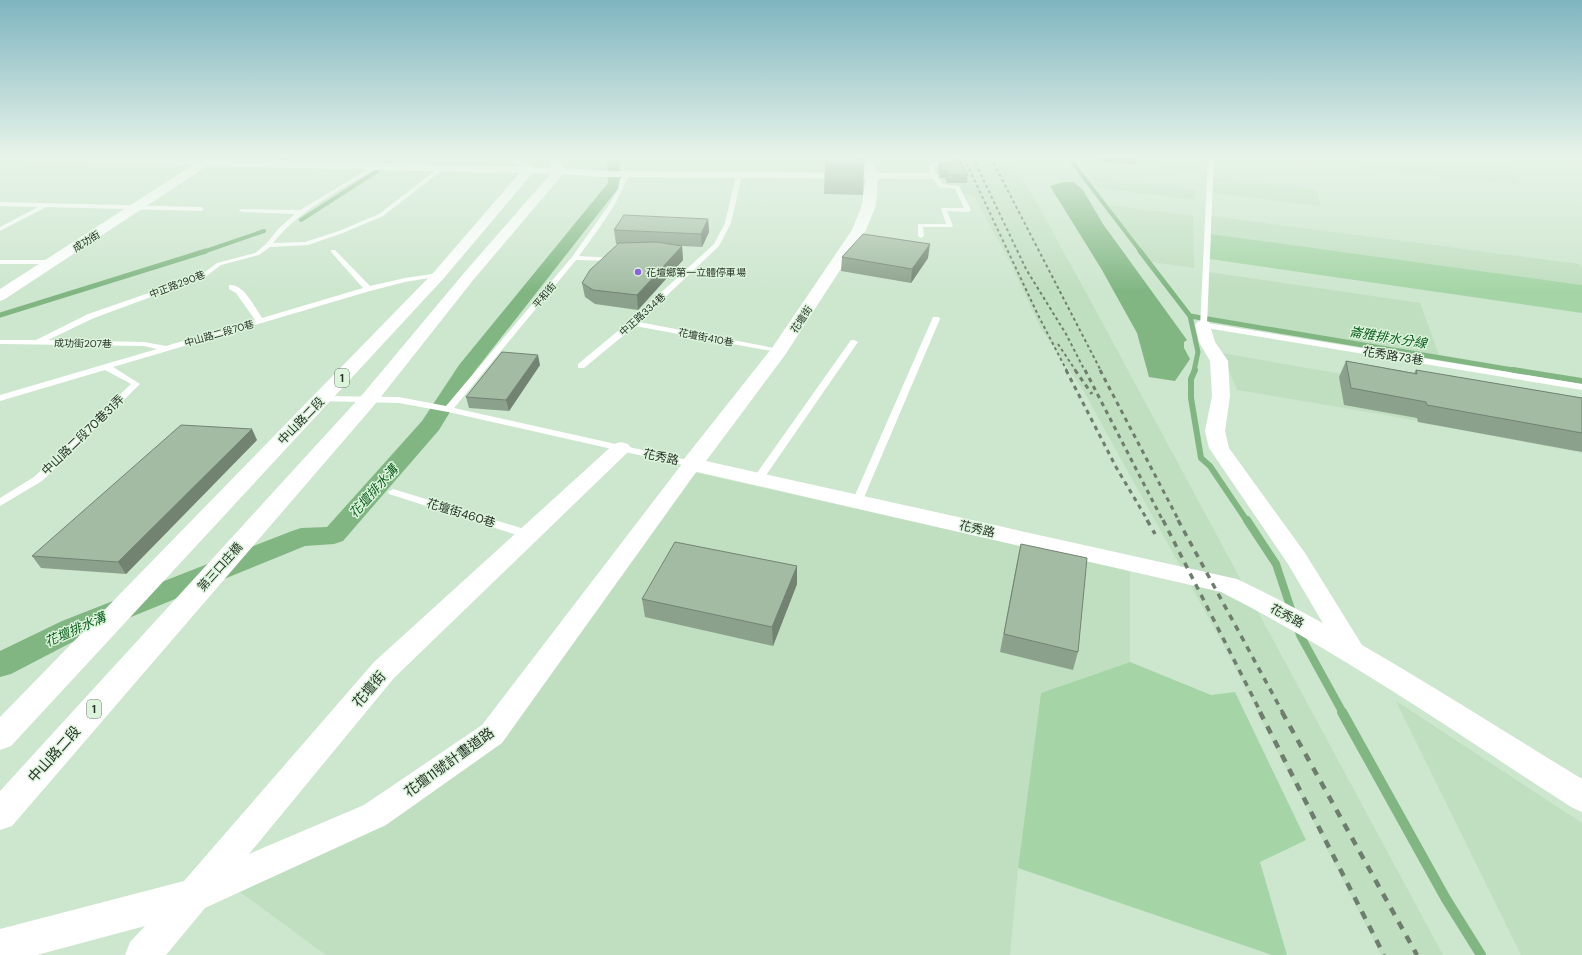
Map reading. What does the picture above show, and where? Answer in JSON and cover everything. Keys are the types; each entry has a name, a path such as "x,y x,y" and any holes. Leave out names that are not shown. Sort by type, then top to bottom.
{"main road":[{"name":"中山路二段","path":"0,737 439,275 493,203"},
{"name":"1","path":"369,400 526,203"},
{"name":"花壇街","path":"692,464 779,352 859,230 869,203"},
{"name":"第三口庄橋","path":"188,603 369,400"},
{"name":"花秀路","path":"692,464 1228,585 1287,614 1353,652 1582,797"},
{"name":"中山路二段","path":"0,814 188,603"}],"street":[{"name":"成功街","path":"0,296 146,203"},
{"path":"1203,325 1207,342 1219,361 1221,396 1215,431 1219,448 1298,559 1353,652"},
{"name":"花壇街","path":"143,955 384,670 621,448"},
{"name":"花壇11號計畫道路","path":"0,947 192,896 375,815 492,734 692,464"}],"lane":[{"path":"268,245 281,229 301,212 317,203"},
{"name":"中正路290巷","path":"38,342 91,316 203,276 219,264 256,254 268,245 306,244 341,232 381,215 397,203"},
{"name":"平和街","path":"448,409 574,258 613,203"},
{"name":"中正路334巷","path":"581,366 633,323 717,245 728,223 733,203"},
{"path":"921,236 920,225 950,226 943,210 968,210 964,203"},
{"path":"1203,325 1209,203"},
{"path":"0,204 201,209"},
{"path":"0,229 46,205"},
{"path":"242,210 301,212"},
{"path":"333,251 368,289"},
{"path":"574,258 618,260"},
{"path":"0,262 53,262"},
{"name":"中山路二段70巷","path":"0,398 368,289 405,280 439,275"},
{"path":"232,287 239,291 260,321"},
{"path":"857,502 936,319"},
{"name":"花壇街410巷","path":"633,323 779,352"},
{"name":"花秀路73巷","path":"1203,325 1582,387"},
{"name":"成功街207巷","path":"0,342 144,344 166,349"},
{"path":"758,479 854,342"},
{"name":"中山路二段70巷31弄","path":"0,503 38,479 136,384 106,367"},
{"name":"花秀路","path":"322,399 399,400 448,409 692,464"},
{"name":"花壇街460巷","path":"393,492 530,534"}],"shaded area":[{"path":"978,203 1037,203 1443,955 1381,955 1223,644 1083,390 1041,329 1013,268"},
{"path":"1060,203 1090,203 1103,224 1187,340 1184,342 1184,348 1190,359 1175,381 1149,377 1137,333 1102,270"},
{"path":"1292,203 1320,203 1321,206"},
{"path":"1106,205 1193,216 1194,268 1145,261"},
{"path":"1211,216 1579,264 1582,268 1582,285 1211,234"},
{"path":"1211,234 1582,285 1582,313 1210,259"},
{"path":"1209,272 1420,303 1439,355 1208,318"},
{"path":"1222,353 1582,416 1582,453 1386,415 1237,390"},
{"path":"698,473 1130,571 1130,662 1041,693 1018,868 1010,955 326,955 229,884 304,842 470,742 690,475"},
{"path":"1130,662 1211,695 1235,692 1306,840 1260,862 1287,955 1272,955 1018,868 1041,693"},
{"path":"1396,701 1582,823 1582,955 1521,955"}],"building":[{"path":"624,215 708,219 701,234 614,230"},
{"path":"863,234 930,244 912,269 842,257"},
{"path":"657,242 682,246 637,295 593,290 582,283 590,270 619,243"},
{"path":"502,352 538,355 506,400 466,397"},
{"path":"1346,361 1417,374 1416,370 1582,398 1582,433 1427,405 1426,402 1351,388"},
{"path":"181,425 252,429 118,562 32,556"},
{"path":"675,542 797,566 772,627 642,599"},
{"path":"1021,544 1087,558 1078,652 1004,634"}],"waterway":[{"path":"301,220 328,203"},
{"name":"花壇排水溝","path":"0,665 72,629 301,537 334,535 431,425 466,369 599,203"},
{"path":"1103,203 1141,252"},
{"path":"205,251 264,231"},
{"path":"0,315 205,251"},
{"path":"1140,251 1190,316"},
{"name":"崙雅排水分線","path":"1190,316 1513,370"},
{"path":"1190,316 1198,352 1194,371"},
{"path":"1195,370 1191,379 1191,398 1201,458 1210,466 1247,521"},
{"name":"崙雅排水分線","path":"1513,370 1582,381"},
{"name":"崙雅排水分線","path":"1513,370 1519,371"},
{"path":"1247,520 1276,564 1293,615"},
{"path":"1297,626 1300,635 1343,713"},
{"path":"1342,712 1446,899 1481,955"}],"railway":[{"path":"985,203 1038,315 1067,371"},
{"path":"994,203 1026,269 1066,334 1085,371"},
{"path":"1014,203 1101,371"},
{"path":"1058,344 1076,371"},
{"path":"1066,370 1116,467 1148,521"},
{"path":"1075,370 1092,394"},
{"path":"1085,370 1163,521"},
{"path":"1100,370 1179,521"},
{"path":"1147,520 1155,534"},
{"path":"1163,520 1261,713"},
{"path":"1178,520 1283,713"},
{"path":"1260,712 1384,955"},
{"path":"1282,712 1417,955"}],"place":[{"name":"花壇鄉第一立體停車場","path":"638,272"}]}
